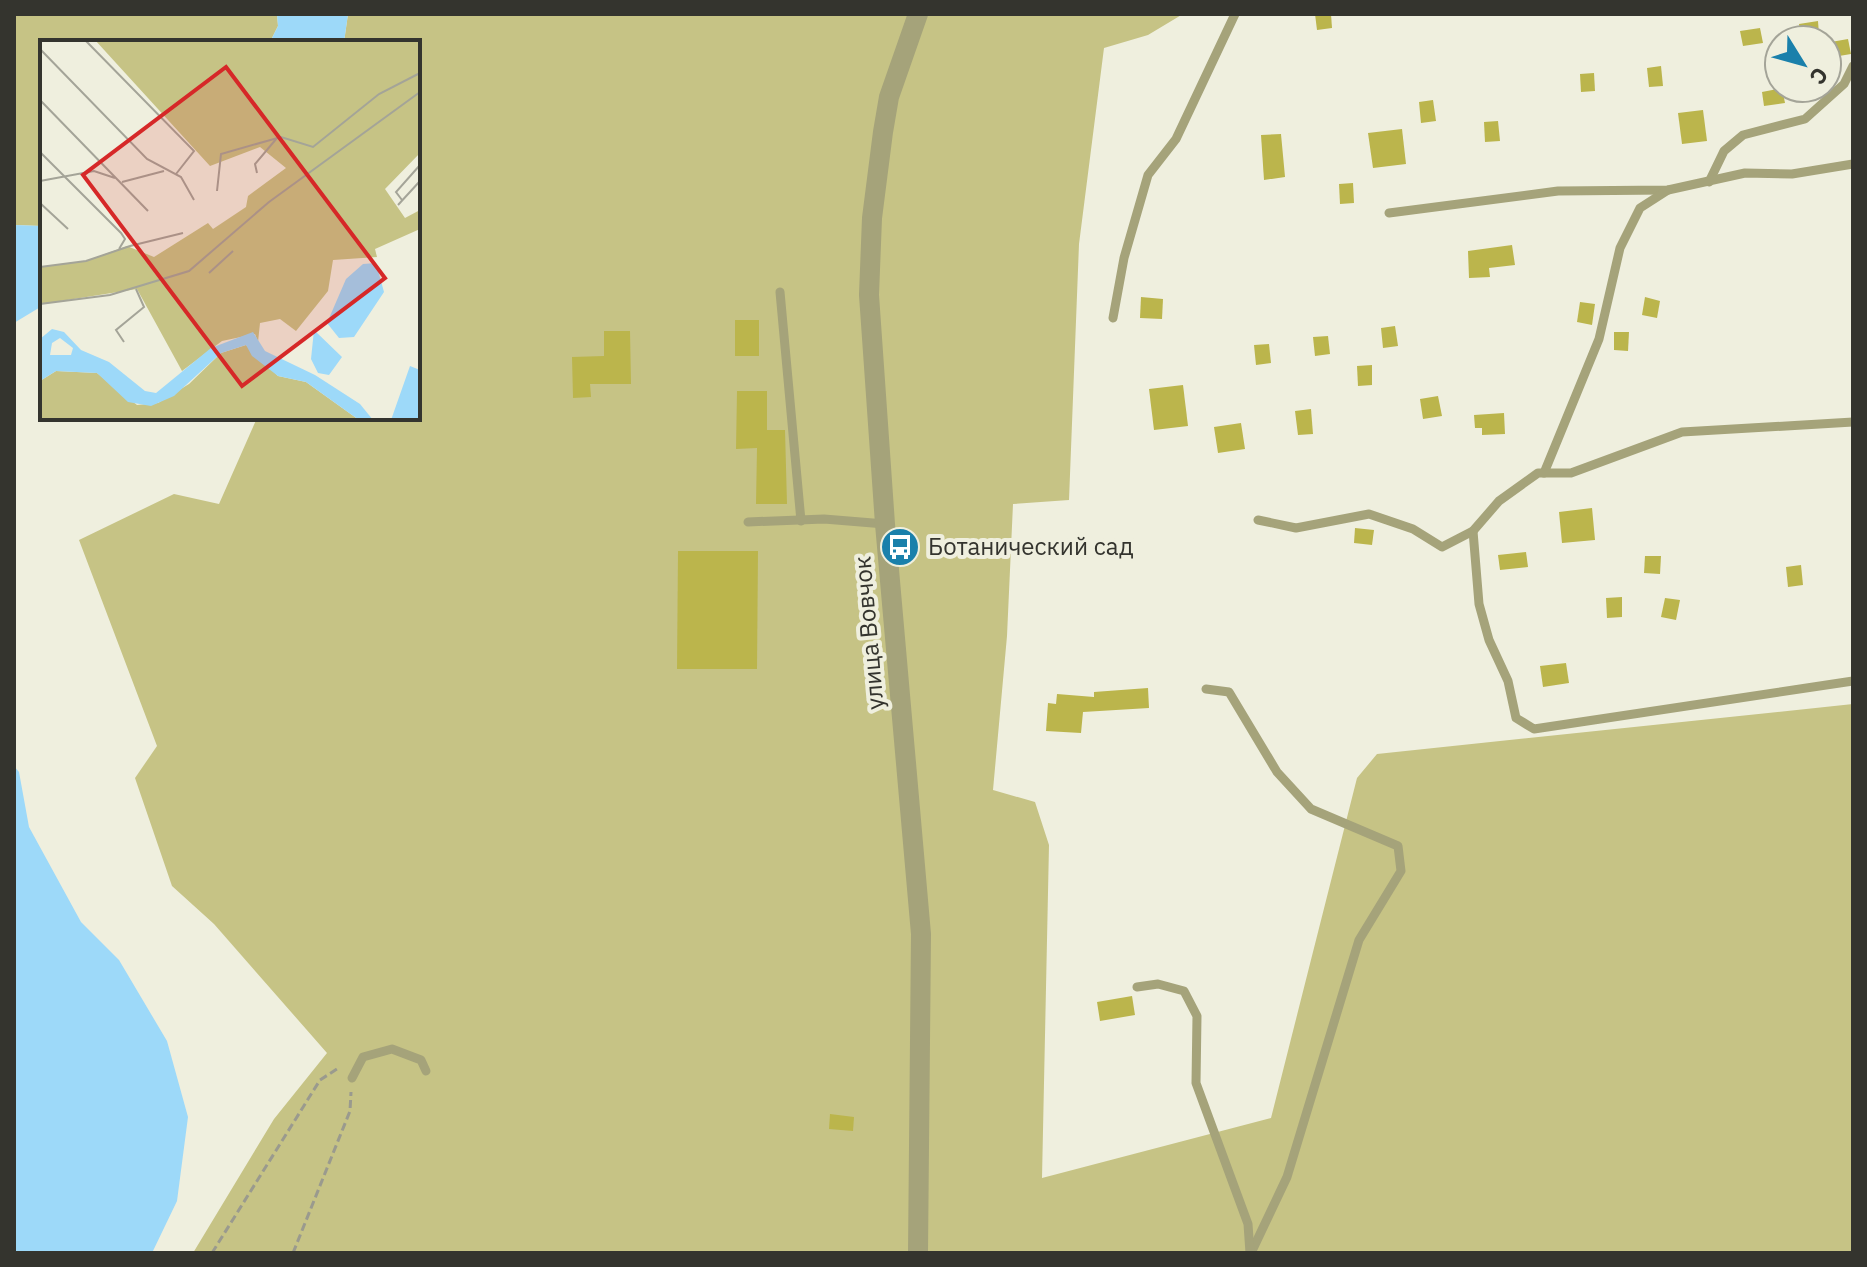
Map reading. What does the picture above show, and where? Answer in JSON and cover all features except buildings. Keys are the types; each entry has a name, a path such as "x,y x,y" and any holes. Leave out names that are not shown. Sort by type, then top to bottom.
{"street":[{"name":"улица Вовчок","path":"918,14 889,97 870,254 872,341 885,524 921,934 918,1253"}],"lane":[{"path":"1113,318 1124,258 1148,175 1176,139 1235,14"},
{"path":"1709,182 1724,151 1743,135 1805,119 1844,84 1853,66"},
{"path":"1389,213 1558,191 1668,190 1745,173 1792,174 1853,164"},
{"path":"1544,473 1599,339 1620,248 1640,208 1668,190"},
{"path":"780,292 801,521"},
{"path":"1258,520 1296,528 1369,514 1413,529 1442,547 1473,531 1499,501 1538,473 1571,473 1682,432 1853,422"},
{"path":"748,522 885,524"},
{"path":"1473,531 1479,604 1489,640 1508,681 1516,718 1534,729 1853,681"},
{"path":"1206,689 1229,692 1277,772 1311,809 1398,846 1401,871 1359,940 1287,1177 1251,1253"},
{"path":"1137,987 1158,984 1184,991 1197,1016 1196,1083 1248,1224 1251,1253"},
{"path":"352,1078 363,1057 392,1049 421,1060 426,1071"}],"path":[{"path":"212,1253 320,1080 337,1069 352,1078 350,1111 293,1253"}],"shaded area":[{"path":"14,14 277,14 278,26 271,40 40,40 40,226 14,225"},
{"path":"348,14 1183,14 1148,35 1104,48 1079,244 1069,500 1013,504 1007,636 993,790 1035,802 1049,845 1042,1178 1271,1118 1357,778 1377,754 1853,704 1853,1253 193,1253 274,1119 327,1053 214,924 172,886 135,778 157,746 79,540 174,494 219,504 256,420 420,420 420,40 344,40"}],"water":[{"path":"277,14 348,14 344,40 271,40 278,26"},
{"path":"14,225 40,226 40,307 14,323"},
{"path":"14,766 19,772 29,827 81,922 119,960 167,1041 188,1117 177,1201 152,1253 14,1253"}],"place":[{"name":"Ботанический сад","path":"900,547"}]}
